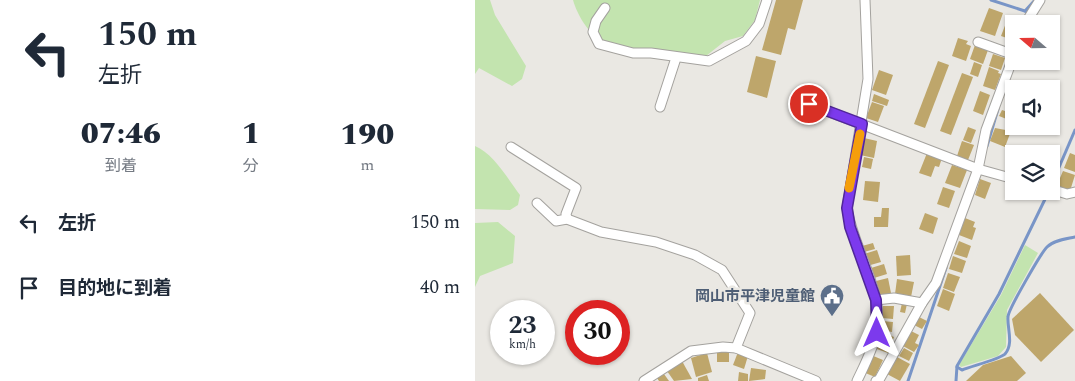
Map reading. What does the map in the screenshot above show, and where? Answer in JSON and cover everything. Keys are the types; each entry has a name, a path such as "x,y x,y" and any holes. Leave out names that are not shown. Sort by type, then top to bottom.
{"street":[{"path":"605,8 596,21 593,32 599,44 633,53 651,53 676,58 709,61 746,41 759,24 767,0"},
{"path":"857,381 877,333 876,300 850,227 847,208 868,79 865,0"},
{"path":"1030,15 1040,0"},
{"path":"978,42 1005,52"},
{"path":"660,107 676,58"},
{"path":"878,381 936,282 980,169 986,130 1008,70"},
{"path":"809,104 980,169 1005,176"},
{"path":"511,147 576,188 566,214 567,219"},
{"path":"1060,192 1067,194 1075,192"},
{"path":"537,203 556,222 567,219 601,232 656,242 695,255 722,270 750,313 736,348"},
{"path":"876,300 894,298 922,303"},
{"path":"644,381 691,351 723,347 736,348 816,381"}],"green space":[{"path":"475,0 490,0 495,15 526,66 522,79 512,86 479,68 475,74"},
{"path":"573,0 760,0 755,20 743,36 725,41 706,56 653,53 626,49 602,40 592,33 580,17"},
{"path":"475,146 488,154 505,174 520,195 518,205 510,210 475,209"},
{"path":"498,222 515,236 513,263 480,276 475,287 475,223"},
{"path":"1025,245 1038,253 1007,310 1006,347 998,356 961,367 959,365 1001,295"}],"building":[{"path":"776,0 803,0 795,30 788,28 781,55 762,50"},
{"path":"989,8 1003,13 995,36 980,31"},
{"path":"1005,26 1005,37 1001,36"},
{"path":"958,38 968,41 966,44 971,46 966,61 952,56"},
{"path":"975,45 988,50 983,64 970,59"},
{"path":"993,54 1005,58 1001,70 989,66"},
{"path":"756,56 776,61 767,98 747,92"},
{"path":"938,61 949,65 925,128 914,124"},
{"path":"974,62 982,65 978,77 970,74"},
{"path":"989,67 999,71 998,73 1001,74 995,90 983,86"},
{"path":"879,70 893,75 886,95 872,90"},
{"path":"962,73 973,77 951,135 940,131"},
{"path":"980,91 990,95 983,115 973,111"},
{"path":"874,94 889,100 887,106 872,101"},
{"path":"872,102 884,106 878,122 866,118"},
{"path":"1002,110 1005,111 1005,118 999,116"},
{"path":"968,127 976,130 971,143 963,140"},
{"path":"995,128 1005,130 1005,135 1010,135 1005,147 990,141"},
{"path":"864,138 877,141 874,158 860,155"},
{"path":"962,141 974,145 968,160 957,156"},
{"path":"927,153 942,158 939,167 935,166 931,177 919,173"},
{"path":"1070,153 1075,155 1075,172 1064,168"},
{"path":"864,157 873,159 871,169 862,167"},
{"path":"952,165 967,170 960,188 945,183"},
{"path":"1063,171 1075,175 1070,191 1060,186 1060,178"},
{"path":"980,179 991,183 985,199 975,195"},
{"path":"865,181 880,182 878,202 863,200"},
{"path":"943,187 955,191 949,208 937,204"},
{"path":"882,208 889,208 888,227 874,227 874,217 881,217"},
{"path":"925,213 938,218 933,234 919,229"},
{"path":"965,218 975,222 973,227 976,228 972,240 959,235"},
{"path":"959,241 971,246 967,258 954,254"},
{"path":"873,243 875,249 864,252 862,246"},
{"path":"877,250 881,262 867,266 864,254"},
{"path":"910,255 911,275 897,276 896,256"},
{"path":"953,256 966,261 962,273 949,269"},
{"path":"884,264 887,274 874,278 871,268"},
{"path":"948,273 960,277 954,292 943,288"},
{"path":"888,278 891,293 879,296 876,281"},
{"path":"897,279 914,282 911,297 895,294"},
{"path":"943,289 955,294 949,311 937,306"},
{"path":"1040,293 1074,330 1041,362 1015,335 1012,319"},
{"path":"902,303 907,304 905,313 900,312"},
{"path":"883,306 894,306 893,319 882,318"},
{"path":"919,317 927,321 922,329 914,325"},
{"path":"882,321 893,322 892,332 880,330"},
{"path":"880,331 894,337 888,353 874,348"},
{"path":"911,331 919,335 915,343 919,345 914,352 903,346"},
{"path":"904,348 913,353 909,361 899,356"},
{"path":"717,351 729,351 729,362 717,362"},
{"path":"738,352 748,356 744,369 733,365"},
{"path":"707,353 712,372 696,377 691,358"},
{"path":"871,355 883,360 875,377 863,372"},
{"path":"1011,356 1026,373 1017,381 966,381 983,365"},
{"path":"897,357 910,364 900,381 887,374"},
{"path":"682,361 692,379 674,381 667,371"},
{"path":"751,368 766,370 765,379 749,381"},
{"path":"739,372 748,374 748,381 738,381"},
{"path":"664,374 669,381 659,381 657,378"},
{"path":"707,375 709,381 698,381 698,378"}],"waterway":[{"path":"991,0 1031,13"},
{"path":"1025,11 1035,0"},
{"path":"987,146 998,109"},
{"path":"1060,165 1075,130"},
{"path":"956,381 957,366 999,294 1045,200"},
{"path":"957,367 962,370 1005,354 1010,341 1009,312 1032,270 1047,247 1060,240 1075,237"},
{"path":"908,381 946,268"}],"slow traffic":[{"path":"849,188 860,134"}],"place":[{"name":"岡山市平津児童館","path":"832,317"}],"route":[{"path":"809,104 862,124 849,187 847,208 850,227 876,300 877,333"}]}
